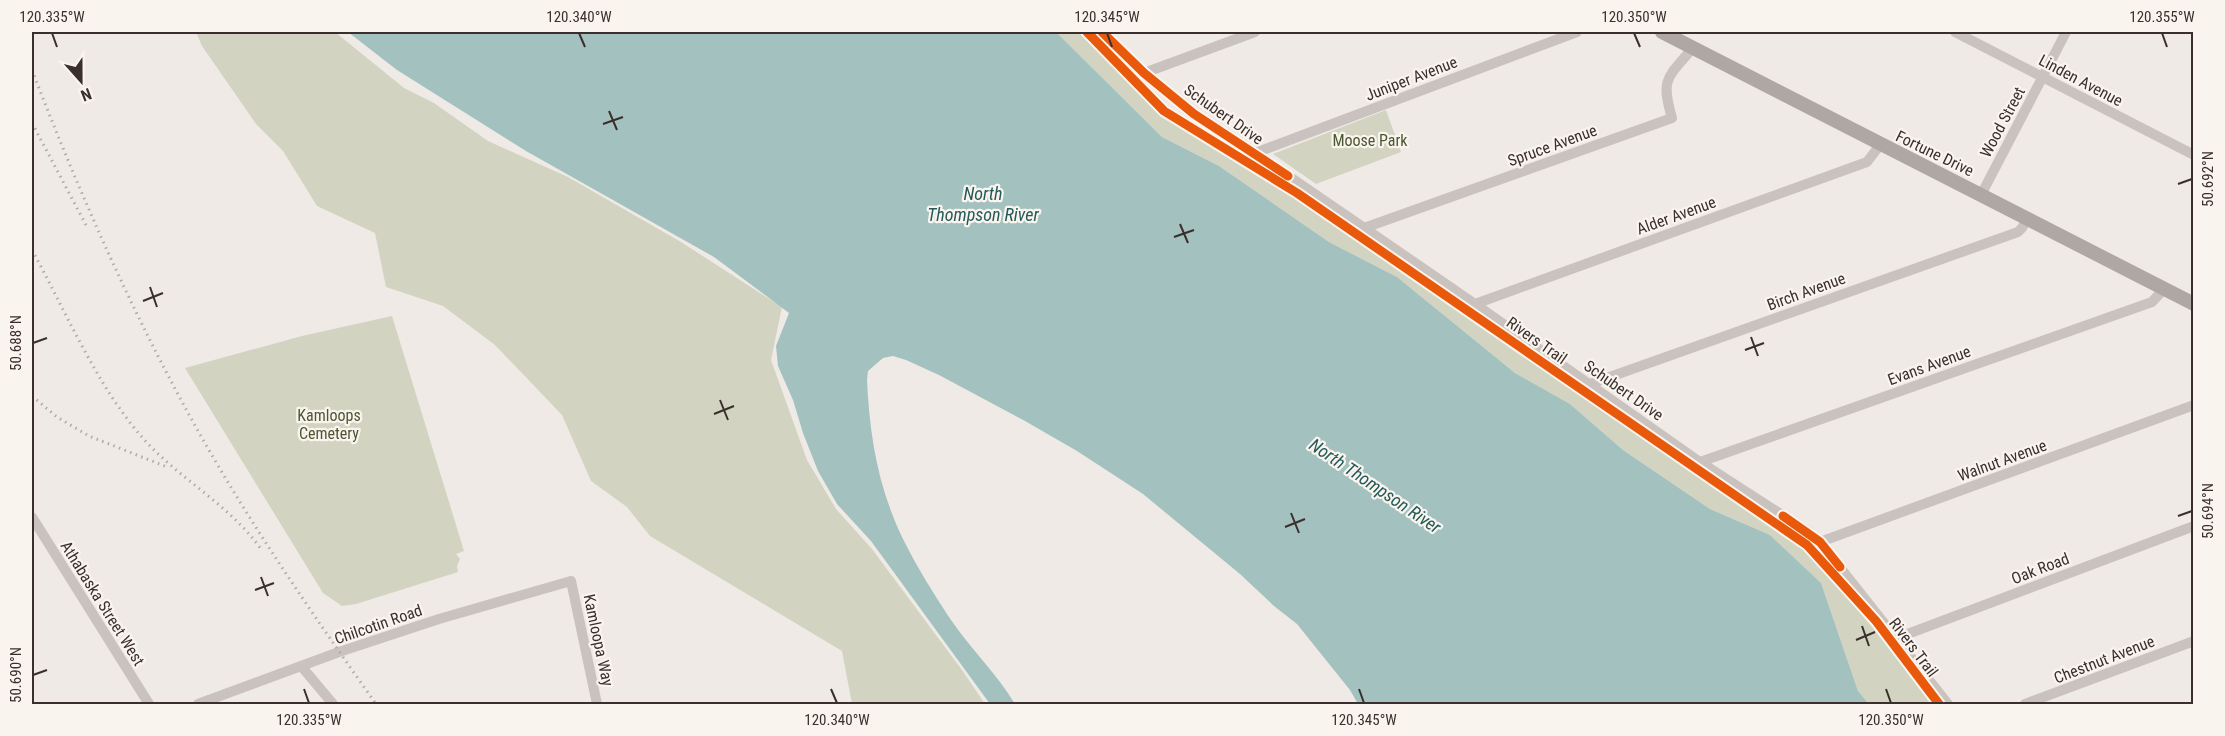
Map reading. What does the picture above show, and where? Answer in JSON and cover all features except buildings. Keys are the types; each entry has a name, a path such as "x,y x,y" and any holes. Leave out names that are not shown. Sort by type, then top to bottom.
{"main road":[{"name":"Fortune Drive","path":"1662,32 2193,304"}],"street":[{"name":"Schubert Drive","path":"1102,32 1114,37 1144,72 1194,114 1255,153 1475,304 1700,462 1807,531 1820,542 1948,705"},
{"path":"1144,72 1255,32"},
{"name":"Juniper Avenue","path":"1255,153 1576,32"},
{"name":"Linden Avenue","path":"1955,32 2193,156"},
{"name":"Wood Street","path":"1981,195 2066,32"},
{"name":"Spruce Avenue","path":"1364,228 1672,118 1665,95 1669,76 1691,50 1695,49"},
{"name":"Alder Avenue","path":"1475,304 1867,162 1880,145"},
{"name":"Birch Avenue","path":"1590,384 2018,232 2027,219"},
{"name":"Evans Avenue","path":"1700,462 2152,302 2164,289"},
{"name":"Walnut Avenue","path":"1820,542 2193,405"},
{"name":"Athabaska Street West","path":"32,517 149,705"},
{"name":"Oak Road","path":"1897,638 2193,526"},
{"name":"Chilcotin Road","path":"198,705 439,619 571,581"},
{"name":"Kamloopa Way","path":"571,581 597,705"},
{"name":"Chestnut Avenue","path":"2025,705 2193,641"},
{"path":"302,667 333,705"}],"green space":[{"path":"196,32 335,32 404,88 434,103 488,141 568,177 681,242 782,307 771,360 807,460 836,509 872,549 985,704 852,704 842,651 650,536 627,507 591,481 562,415 495,345 443,306 386,287 375,233 317,206 283,151 256,124 202,46"},
{"path":"1056,32 1078,32 1162,113 1322,214 1802,547 1937,704 1869,704 1858,691 1821,583 1770,535 1710,509 1623,450 1570,404 1515,373 1397,277 1329,242 1219,166 1162,137"},
{"name":"Moose Park","path":"1386,110 1401,152 1316,184 1273,154"},
{"name":"Kamloops Cemetery","path":"392,316 464,551 456,554 460,559 457,566 458,572 356,604 342,606 323,593 185,368 302,336"}],"water":[{"name":"North Thompson River","path":"348,32 1056,32 1162,137 1219,166 1329,242 1397,277 1515,373 1570,404 1623,450 1710,509 1770,535 1821,583 1858,691 1869,704 1358,704 1350,690 1297,624 1143,494 1077,451 939,375 893,356 883,358 868,371 867,380 874,446 885,495 903,539 935,595 959,631 1015,704 990,704 871,541 837,504 818,471 793,400 778,366 776,346 789,313 714,257 526,151 397,70"}],"railway":[{"path":"32,70 101,236 180,398 249,516 298,592 376,704"},
{"path":"32,123 86,225"},
{"path":"32,250 95,370 125,416 155,451 218,504 261,549"},
{"path":"32,396 57,417 89,436 167,467"}],"cycle path":[{"name":"Rivers Trail","path":"1087,32 1164,111 1297,193 1807,545 1876,621 1939,704"},
{"path":"1102,32 1144,73 1194,114 1288,176"},
{"path":"1783,516 1820,542 1840,567"}]}
